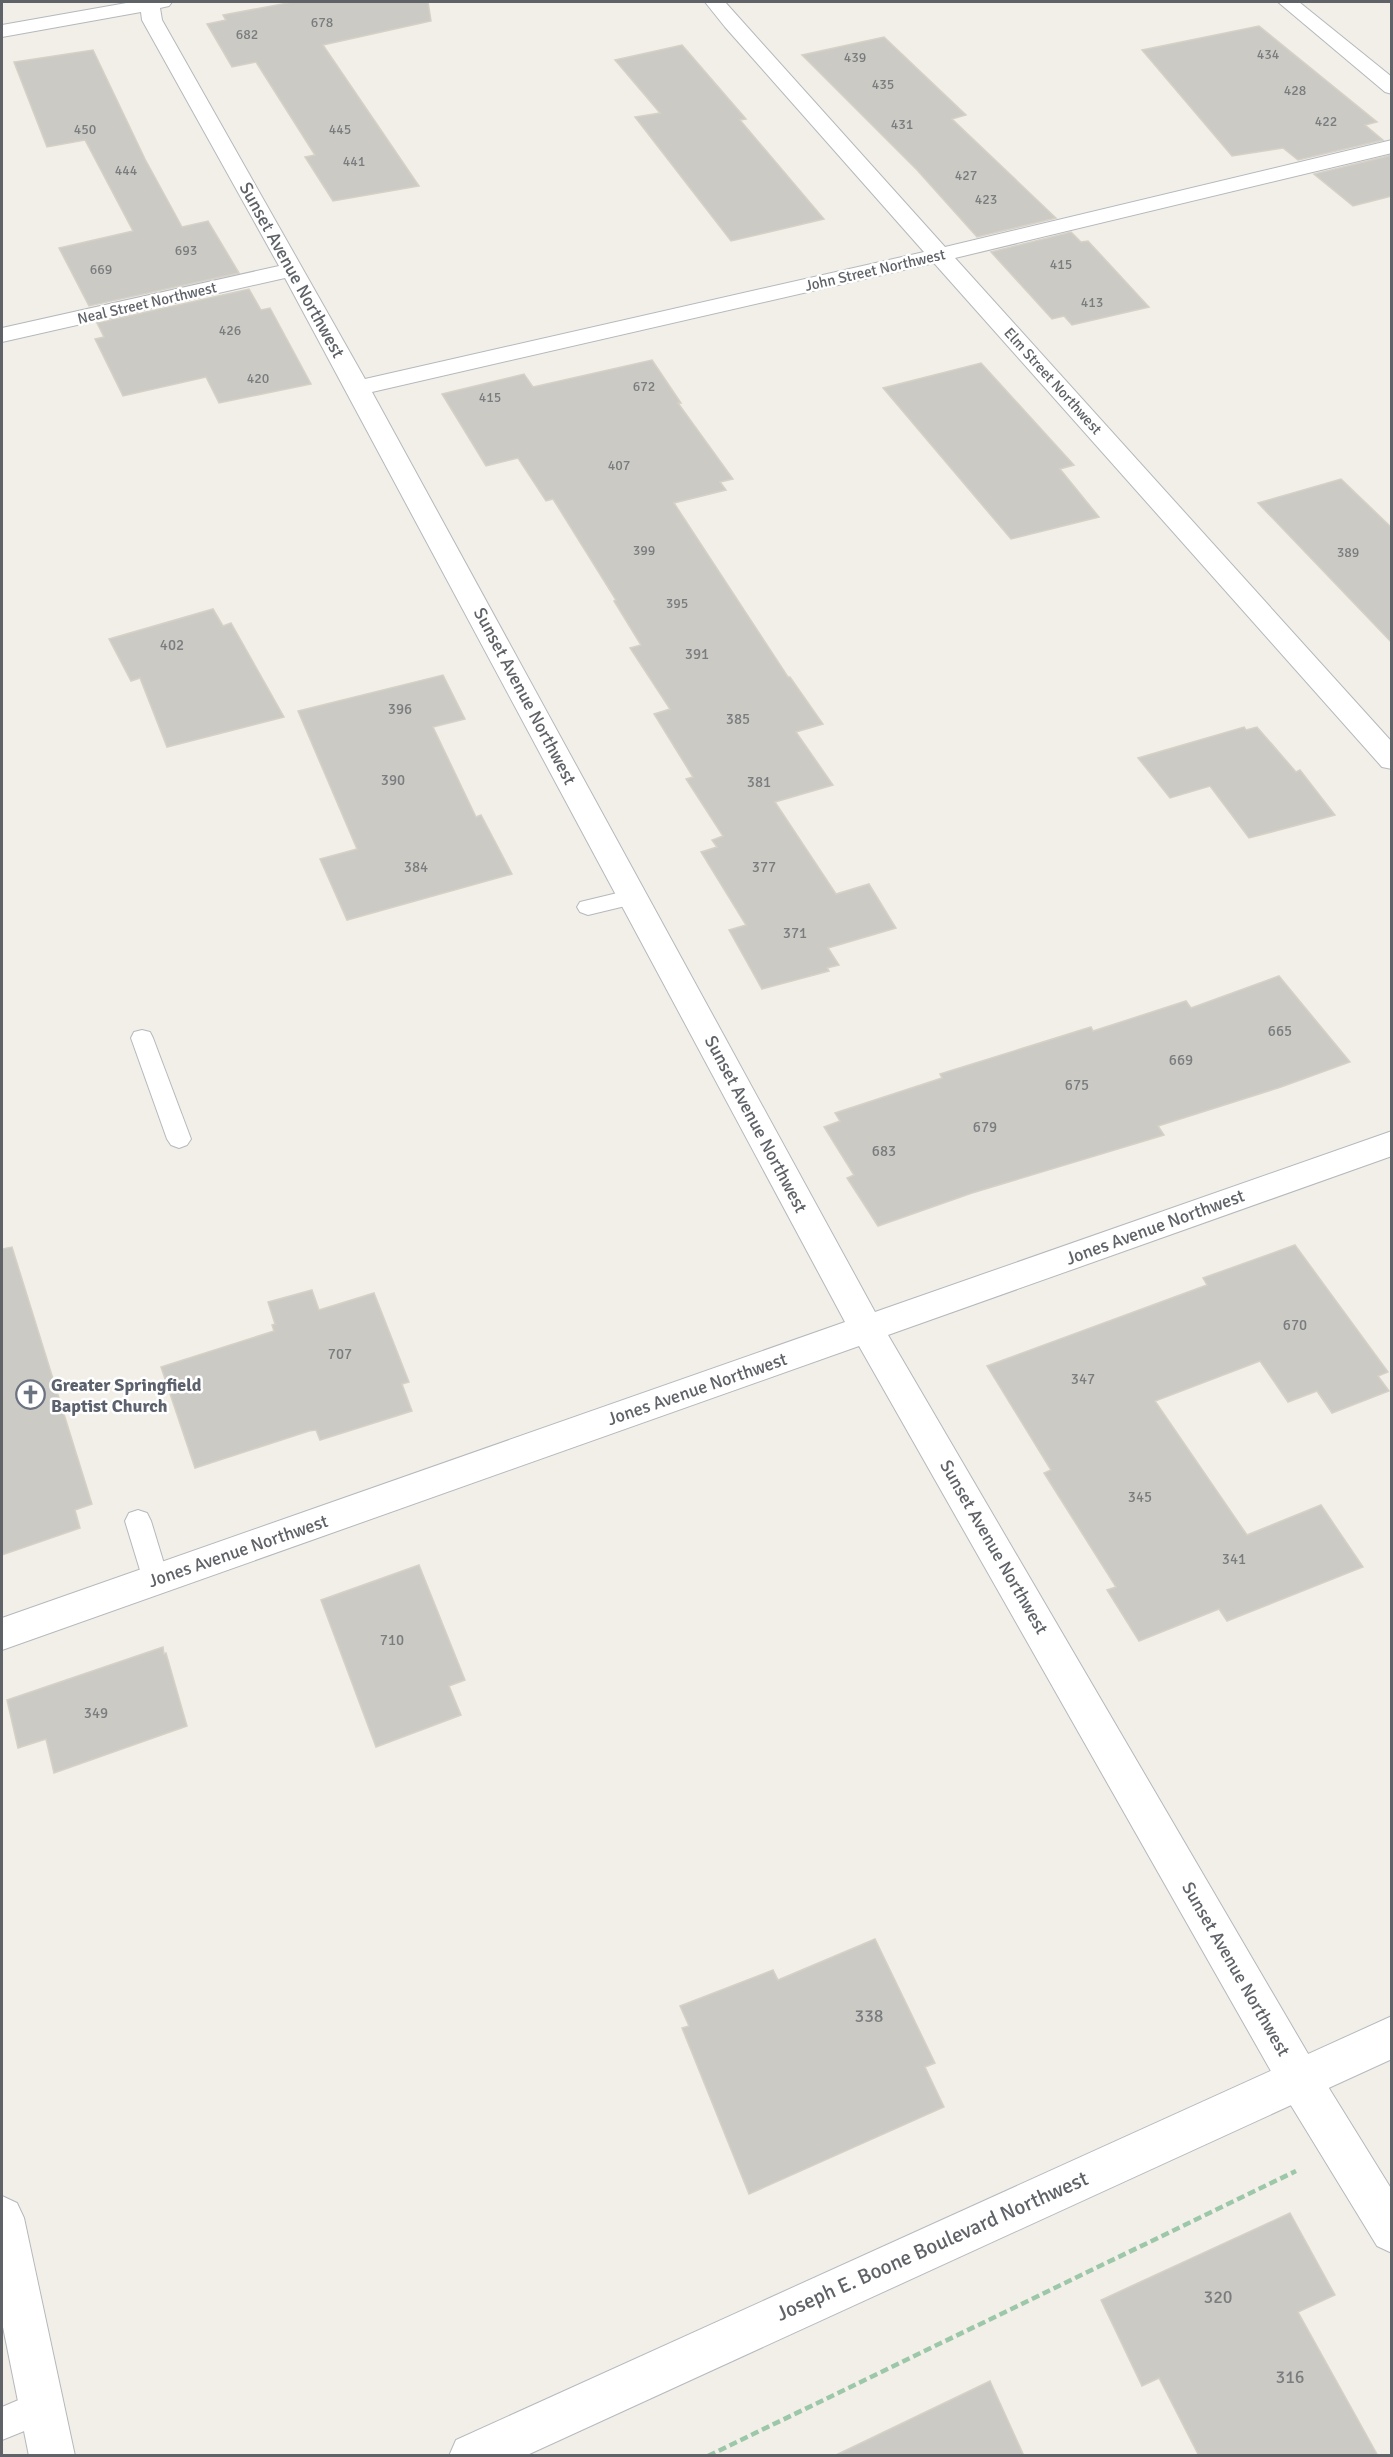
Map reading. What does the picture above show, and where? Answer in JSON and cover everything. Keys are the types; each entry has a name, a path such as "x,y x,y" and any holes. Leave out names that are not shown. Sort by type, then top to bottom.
{"street":[{"path":"2,31 154,2"},
{"name":"Sunset Avenue Northwest","path":"154,2 152,20 358,388 844,1289 869,1328 1299,2079 1392,2230"},
{"name":"Elm Street Northwest","path":"715,2 1392,760"},
{"path":"1288,2 1392,88"},
{"name":"John Street Northwest","path":"358,388 940,255 1392,146"},
{"name":"Neal Street Northwest","path":"2,335 292,270"},
{"name":"Jones Avenue Northwest","path":"2,1634 1392,1143"},
{"name":"Joseph E. Boone Boulevard Northwest","path":"472,2456 1392,2037"},
{"path":"2,2218 52,2456"}],"lane":[{"path":"588,907 634,897"},
{"path":"142,1038 179,1138"},
{"path":"138,1521 156,1580"},
{"path":"2,2424 42,2407"}],"path":[{"path":"708,2456 1268,2185"}],"building":[{"path":"293,2 428,2 431,21 323,45 419,186 333,201 305,157 315,155 256,62 232,67 207,24 226,20 223,15"},
{"path":"1259,26 1377,122 1365,125 1383,140 1298,160 1283,148 1232,156 1142,50"},
{"path":"884,37 966,115 952,119 1056,218 977,237 917,170 802,55"},
{"path":"682,45 746,119 740,120 824,219 731,241 635,117 660,113 615,60"},
{"path":"93,50 145,159 182,227 208,221 239,273 89,306 59,248 133,231 85,140 47,147 14,62"},
{"path":"1392,155 1392,196 1353,206 1314,174"},
{"path":"1071,232 1081,242 1088,241 1149,307 1072,325 1064,316 1052,319 991,252"},
{"path":"249,289 261,310 270,308 311,384 219,403 206,377 123,396 95,339 104,337 97,323"},
{"path":"652,360 681,403 678,403 733,479 720,482 726,490 674,503 788,677 823,724 796,732 833,785 775,802 836,894 869,884 896,928 828,948 839,965 827,968 829,971 762,989 729,930 746,925 701,852 717,847 712,840 723,836 686,779 693,777 654,714 670,709 630,648 641,645 614,601 616,600 553,499 546,501 518,458 486,466 442,394 524,374 533,387"},
{"path":"981,363 1074,465 1060,469 1099,517 1011,539 883,388"},
{"path":"1341,479 1392,528 1392,643 1258,503"},
{"path":"213,609 223,626 231,623 284,717 167,747 140,678 131,681 109,639"},
{"path":"443,675 465,719 433,727 476,817 481,815 512,874 347,920 320,859 357,849 298,711"},
{"path":"1244,727 1246,730 1257,727 1296,772 1300,770 1335,815 1249,838 1210,786 1170,798 1138,758"},
{"path":"1279,976 1350,1062 1281,1087 1158,1126 1164,1135 972,1193 878,1226 847,1178 854,1175 824,1127 840,1121 835,1113 942,1078 940,1074 1091,1027 1093,1031 1186,1001 1191,1008"},
{"path":"1295,1245 1388,1372 1378,1376 1389,1391 1332,1413 1317,1391 1288,1402 1260,1361 1155,1401 1247,1535 1321,1505 1363,1567 1227,1621 1219,1609 1139,1641 1107,1590 1116,1587 1044,1473 1051,1470 987,1366 1207,1285 1203,1278"},
{"name":"Greater Springfield Baptist Church","path":"12,1247 92,1504 75,1510 80,1528 2,1555 2,1249"},
{"path":"312,1290 319,1310 374,1293 409,1382 402,1384 412,1411 320,1440 316,1430 309,1431 195,1468 161,1367 274,1331 272,1325 275,1324 268,1302"},
{"path":"419,1565 465,1680 449,1686 461,1715 376,1747 321,1600"},
{"path":"163,1647 187,1726 54,1773 46,1739 18,1748 7,1700"},
{"path":"875,1939 935,2063 925,2067 944,2107 749,2194 682,2028 689,2026 680,2006 773,1970 778,1980"},
{"path":"1290,2213 1335,2295 1298,2312 1378,2456 1199,2456 1159,2378 1142,2386 1101,2300"},
{"path":"990,2381 1024,2456 834,2456"}],"place":[{"name":"Greater Springfield Baptist Church","path":"30,1395"}]}
